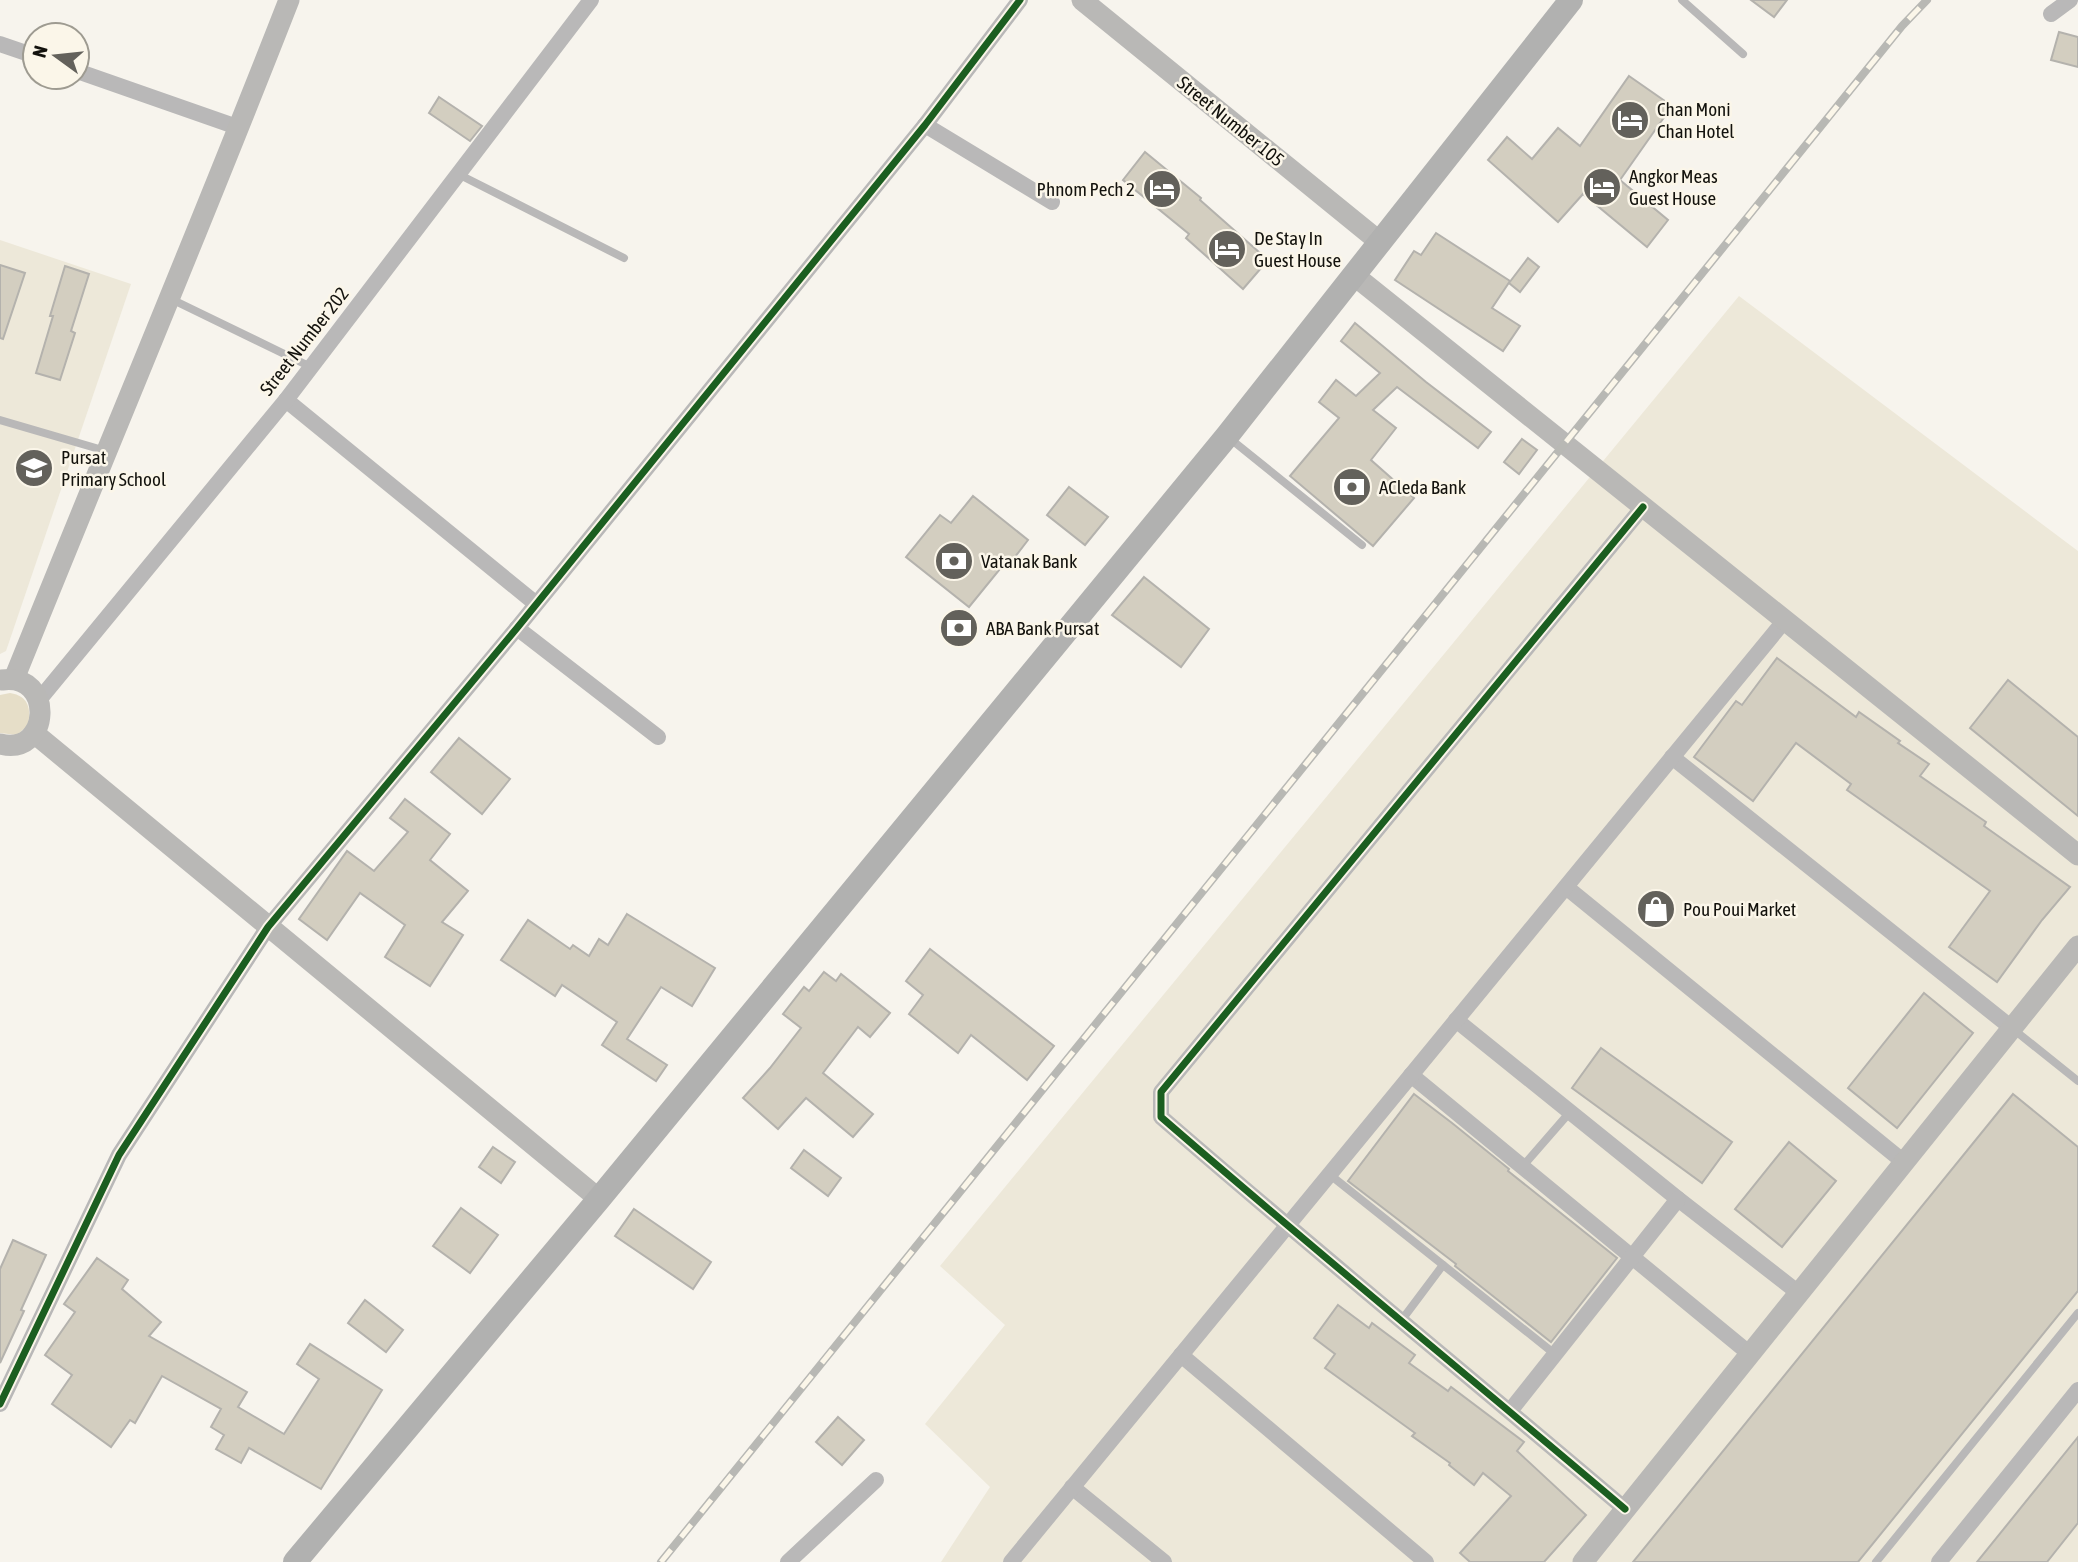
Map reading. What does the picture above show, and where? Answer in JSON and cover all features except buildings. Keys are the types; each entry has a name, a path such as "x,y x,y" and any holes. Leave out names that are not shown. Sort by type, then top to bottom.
{"main road":[{"path":"295,1562 1227,436 1570,0"}],"street":[{"path":"0,744 16,745 26,740 34,733 39,723 41,712 34,691 25,684 7,680 240,128 289,0"},
{"name":"Street Number 202","path":"39,700 286,400 592,0"},
{"path":"0,1404 119,1155 268,927 517,628 925,125 1020,0"},
{"name":"Street Number 105","path":"1082,0 1381,243"},
{"path":"2051,14 2070,0"},
{"path":"0,44 21,51"},
{"path":"91,76 240,128"},
{"path":"925,125 1052,202"},
{"path":"1355,276 2078,855"},
{"path":"286,400 536,603"},
{"path":"1625,1509 1510,1410 1287,1227 1161,1117 1161,1093 1643,507"},
{"path":"1011,1562 1785,620"},
{"path":"517,628 658,737"},
{"path":"34,733 598,1199"},
{"path":"1672,757 2013,1029"},
{"path":"1566,887 1905,1163"},
{"path":"1583,1562 2076,954"},
{"path":"1456,1020 1800,1294"},
{"path":"1411,1075 1751,1354"},
{"path":"1510,1410 1678,1199"},
{"path":"1181,1356 1426,1562"},
{"path":"1939,1562 2078,1390"},
{"path":"788,1562 876,1480"},
{"path":"1072,1487 1164,1562"}],"lane":[{"path":"1682,0 1743,54"},
{"path":"458,174 624,258"},
{"path":"169,298 311,367"},
{"path":"0,420 106,450"},
{"path":"1227,436 1363,545"},
{"path":"2013,1029 2078,1081"},
{"path":"1522,1167 1570,1112"},
{"path":"1329,1174 1556,1355"},
{"path":"1401,1321 1443,1265"},
{"path":"1876,1562 2078,1313"}],"shaded area":[{"name":"Pursat Primary School","path":"0,240 131,284 6,651 0,654"},
{"name":"Pou Poui Market","path":"1739,296 2078,551 2078,1562 941,1562 990,1487 925,1424 1005,1325 940,1266"},
{"path":"10,693 25,700 29,709 28,725 17,735 0,733 0,695"}],"railway":[{"path":"661,1562 1902,26 1927,0"}],"cycle path":[{"path":"0,1404 119,1155 268,927 517,628 925,125 1020,0"},
{"path":"1625,1509 1161,1117 1161,1092 1643,507"}],"place":[{"name":"Chan Moni Chan Hotel","path":"1630,120"},
{"name":"Angkor Meas Guest House","path":"1602,187"},
{"name":"Phnom Pech 2","path":"1162,189"},
{"name":"De Stay In Guest House","path":"1227,249"},
{"name":"Pursat Primary School","path":"34,468"},
{"name":"ACleda Bank","path":"1352,487"},
{"name":"Vatanak Bank","path":"954,561"},
{"name":"ABA Bank Pursat","path":"959,628"},
{"name":"Pou Poui Market","path":"1656,909"}]}
